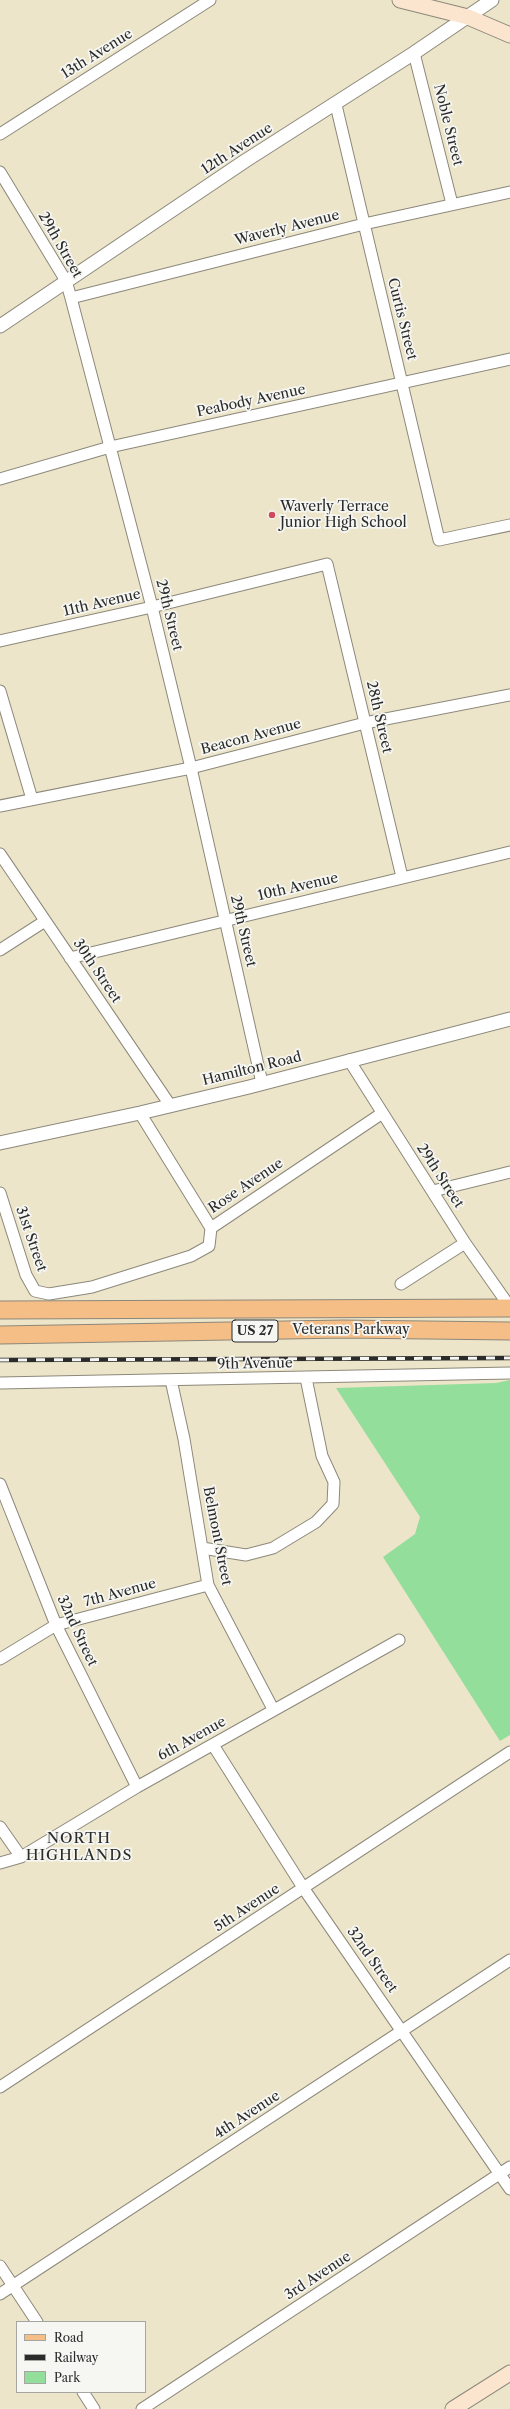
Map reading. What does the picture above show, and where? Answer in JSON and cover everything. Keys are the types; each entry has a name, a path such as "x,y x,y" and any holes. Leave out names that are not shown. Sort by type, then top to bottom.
{"main road":[{"path":"400,0 468,17 510,35"},
{"name":"Veterans Parkway","path":"0,1310 510,1307"},
{"name":"Veterans Parkway","path":"0,1336 343,1329 510,1331"},
{"path":"453,2409 510,2373"}],"street":[{"name":"13th Avenue","path":"0,134 210,0"},
{"name":"12th Avenue","path":"0,326 246,161 414,54 492,0"},
{"name":"Noble Street","path":"414,54 452,204"},
{"name":"Curtis Street","path":"336,105 439,540 510,525"},
{"name":"29th Street","path":"0,172 66,281 71,298 152,607 191,768 262,1084"},
{"name":"Waverly Avenue","path":"71,298 364,224 510,192"},
{"name":"Peabody Avenue","path":"0,479 110,447 510,359"},
{"name":"11th Avenue","path":"0,641 152,607 327,564"},
{"name":"28th Street","path":"327,564 402,878"},
{"path":"0,691 32,799"},
{"name":"Beacon Avenue","path":"0,806 191,768 365,723 510,695"},
{"name":"10th Avenue","path":"70,958 510,852"},
{"name":"30th Street","path":"0,854 170,1105"},
{"path":"0,950 45,921"},
{"name":"Hamilton Road","path":"0,1144 140,1114 170,1105 262,1084 349,1060 508,1022"},
{"name":"29th Street","path":"349,1060 381,1114 433,1191 465,1243 510,1307"},
{"path":"140,1114 211,1228"},
{"name":"Rose Avenue","path":"110,1282 191,1256 209,1246 211,1228 381,1114"},
{"path":"433,1191 510,1172"},
{"name":"31st Street","path":"0,1193 26,1275 35,1291 49,1294 110,1282"},
{"path":"400,1284 465,1243"},
{"name":"9th Avenue","path":"0,1384 510,1373"},
{"path":"202,1548 246,1555 273,1548 316,1522 333,1504 334,1482 322,1456 306,1378"},
{"name":"Belmont Street","path":"171,1380 184,1439 208,1585 273,1709"},
{"name":"32nd Street","path":"0,1484 56,1625 137,1787"},
{"name":"7th Avenue","path":"0,1659 56,1625 208,1585"},
{"name":"6th Avenue","path":"0,1863 21,1857 137,1787 213,1745 273,1709 400,1640"},
{"name":"32nd Street","path":"213,1745 304,1889 403,2031 510,2189"},
{"name":"5th Avenue","path":"0,2087 304,1889 510,1752"},
{"path":"0,1827 21,1857"},
{"name":"4th Avenue","path":"0,2294 510,1960"},
{"name":"3rd Avenue","path":"142,2409 510,2167"},
{"path":"0,2266 36,2321"},
{"path":"84,2393 94,2409"}],"green space":[{"path":"510,1380 510,1735 500,1741 383,1557 415,1534 420,1517 336,1388 496,1383"}],"railway":[{"path":"0,1360 510,1358"}],"place":[{"name":"Waverly Terrace Junior High School","path":"272,515"}],"district":[{"name":"NORTH HIGHLANDS","path":"79,1848"}]}
